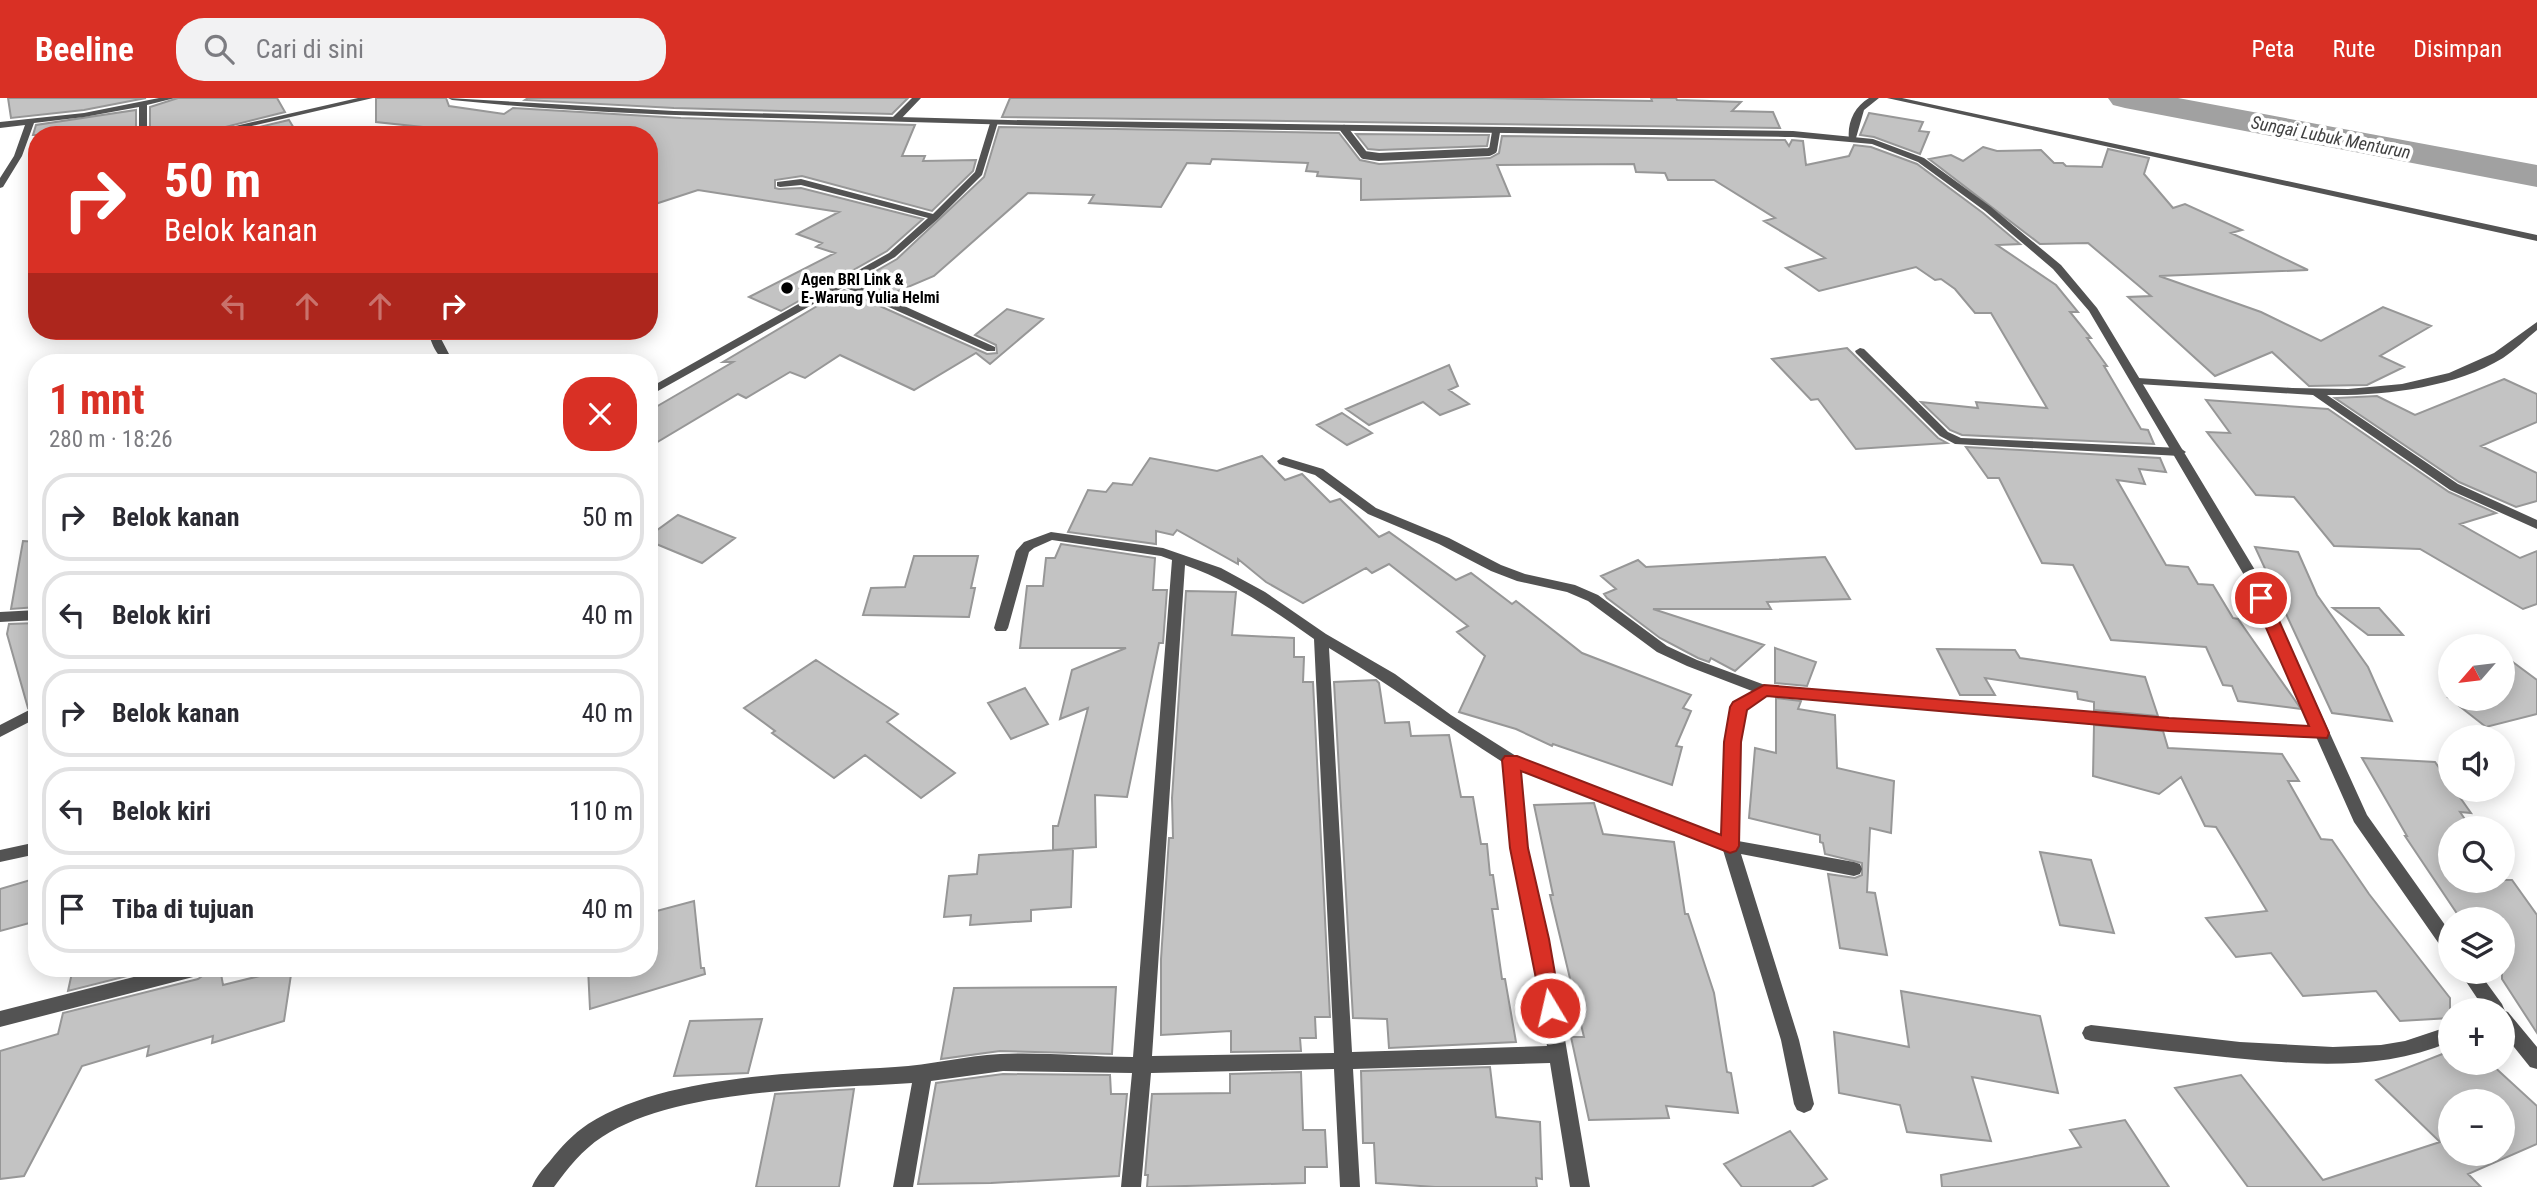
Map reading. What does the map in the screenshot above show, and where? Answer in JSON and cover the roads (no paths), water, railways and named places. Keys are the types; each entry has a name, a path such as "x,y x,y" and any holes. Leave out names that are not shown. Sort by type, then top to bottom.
{"street":[{"path":"0,125 144,105 171,98"},
{"path":"263,126 369,98"},
{"path":"452,98 520,106 642,114 1496,132 1768,134 1852,138 1888,145 1921,160 1988,209 2057,267 2094,310 2251,575 2361,818 2438,929"},
{"path":"896,119 917,98"},
{"path":"1852,138 1857,112 1866,102 1875,98"},
{"path":"1891,98 2537,238"},
{"path":"143,126 144,105"},
{"path":"29,126 30,122"},
{"path":"658,388 892,255 979,173 994,122"},
{"path":"0,185 18,156 28,128"},
{"path":"780,184 801,181 935,217"},
{"path":"842,282 990,349"},
{"path":"2138,382 2318,394 2375,390 2457,373 2491,359 2525,338 2537,325"},
{"path":"1860,351 1944,434 1959,441 2180,453"},
{"path":"2318,394 2454,487 2537,525"},
{"path":"1283,461 1319,472 1372,511 1444,541 1496,568 1522,578 1570,588 1593,598 1662,649 1764,690 2166,724 2321,733"},
{"path":"1001,628 1023,551 1040,539 1051,536 1163,552 1216,571 1238,583 1390,678 1446,719 1511,760 1730,846 1854,869"},
{"path":"1131,1187 1179,559"},
{"path":"0,617 28,615"},
{"path":"1321,637 1350,1187"},
{"path":"1764,690 1739,707 1733,742 1730,846 1790,1040 1804,1104"},
{"path":"0,733 28,716"},
{"path":"1511,760 1519,848 1539,939 1580,1187"},
{"path":"0,856 28,850"},
{"path":"0,1019 162,977"},
{"path":"2091,1033 2212,1048 2315,1056 2372,1056 2438,1040"},
{"path":"2515,1034 2537,1060"},
{"path":"542,1187 575,1144 596,1128 660,1104 705,1093 823,1080 923,1074 984,1064 1142,1065 1558,1054"},
{"path":"903,1187 923,1074"}],"lane":[{"path":"1344,129 1364,155 1379,157 1489,152 1493,150 1496,132"}],"waterway":[{"name":"Sungai Lubuk Menturun","path":"2125,98 2537,176"}],"place":[{"name":"Agen BRI Link & E-Warung Yulia Helmi","path":"787,288"}]}
